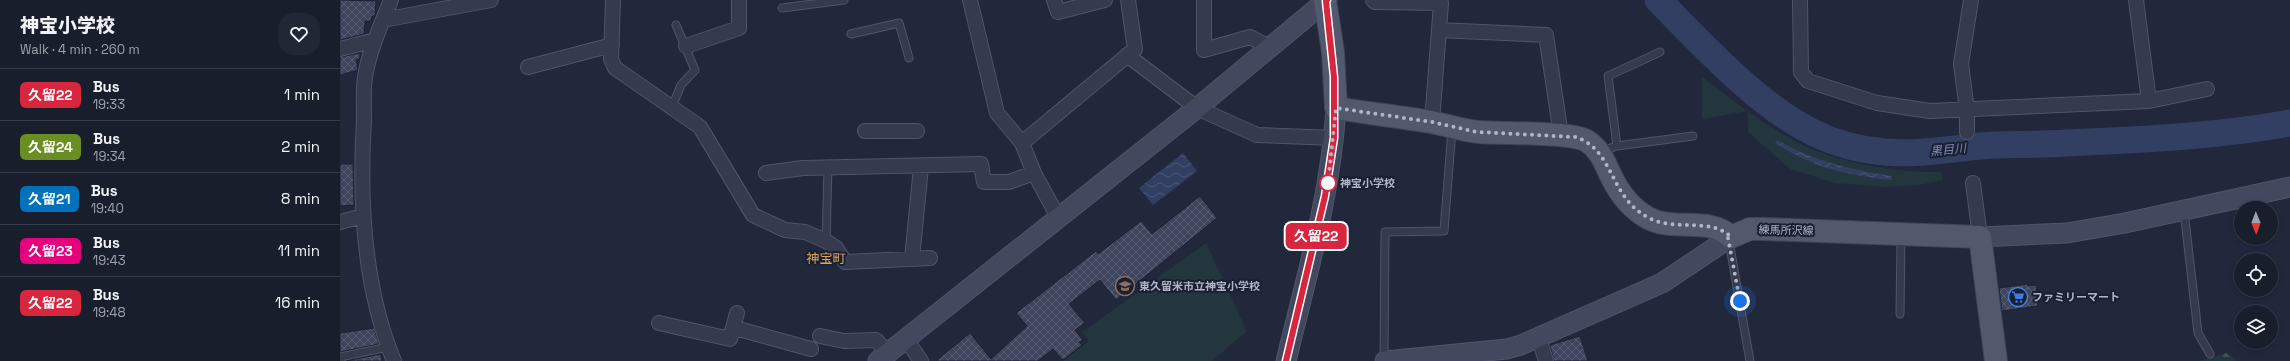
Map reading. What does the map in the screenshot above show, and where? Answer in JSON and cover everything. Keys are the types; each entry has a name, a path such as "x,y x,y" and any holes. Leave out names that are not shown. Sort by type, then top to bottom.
{"main road":[{"path":"1326,0 1333,52 1336,108 1442,124 1477,132 1561,135 1585,140 1608,148 1619,190 1637,210 1648,218 1660,223 1674,225 1713,226 1720,228 1729,238"},
{"name":"練馬所沢線","path":"1729,238 1750,230 1763,229 1980,237"},
{"path":"1980,237 1996,361"}],"street":[{"path":"391,0 375,40 365,77 362,140 363,216 377,315 394,361"},
{"path":"383,20 490,0"},
{"path":"613,0 611,59 616,68 700,127 753,215 785,230 805,232 826,241 836,248 845,262 930,258"},
{"path":"686,46 739,28 739,0"},
{"path":"970,0 997,113 1022,143 1034,173 1058,217"},
{"path":"1054,0 1058,12 1105,0"},
{"path":"1022,143 1135,49 1128,0"},
{"path":"1204,0 1204,50 1250,37 1269,47"},
{"path":"820,336 844,341 876,340 883,357 1197,108 1326,0"},
{"path":"1373,0 1375,2 1441,3 1439,30 1442,124"},
{"path":"1800,0 1801,72 1808,81 1877,103 1930,111 1967,110 2149,101 2207,89"},
{"path":"1967,132 1967,110 1961,64 1971,0"},
{"path":"2136,0 2149,101"},
{"path":"1439,30 1546,35 1561,135"},
{"path":"340,49 375,40"},
{"path":"528,67 612,45"},
{"path":"1127,55 1197,108 1257,135 1334,138"},
{"path":"1286,361 1325,196 1334,138 1336,108"},
{"path":"865,132 917,131"},
{"path":"766,173 803,168 921,167 981,164 984,182 1009,182 1034,173"},
{"path":"912,259 921,167"},
{"path":"1973,183 1980,237 2067,233 2290,187"},
{"path":"340,222 363,216"},
{"path":"1388,361 1507,349 1539,338 1662,283 1729,238"},
{"path":"659,323 730,339 737,313"},
{"path":"734,328 811,349"},
{"path":"1539,338 1546,361"},
{"path":"906,339 921,361"}],"lane":[{"path":"782,8 844,0"},
{"path":"851,34 899,23 909,58"},
{"path":"672,107 681,85 695,70 676,25"},
{"path":"1660,52 1608,76 1608,148 1692,136"},
{"path":"1388,361 1385,232 1444,231 1442,124"},
{"path":"826,241 828,168"},
{"path":"2184,209 2198,333 2210,354"},
{"path":"1900,314 1901,234"},
{"path":"1729,238 1750,361"},
{"path":"341,361 340,357 388,347"}],"green space":[{"path":"1702,77 1737,103 1748,111 1702,119"},
{"path":"1748,111 1786,136 1814,150 1849,161 1887,169 1941,172 1943,180 1919,185 1885,187 1835,183 1790,169 1748,132"},
{"path":"1206,243 1247,331 1212,361 1063,361 1089,341 1082,332"},
{"path":"2226,353 2235,358 2236,361 2199,361"}],"water":[{"path":"1777,140 1805,154 1833,164 1892,176 1892,180 1860,176 1831,169 1803,159 1789,152 1775,143"},
{"path":"1183,153 1197,171 1153,205 1139,188"}],"building":[{"path":"340,0 376,1 375,16 372,16 371,21 365,21 364,34 340,40"},
{"path":"360,53 360,58 356,60 358,70 340,75 340,57"},
{"path":"340,164 353,164 354,205 340,206"},
{"path":"1200,196 1217,218 1116,300 1100,280 1069,304 1085,323 1075,330 1083,340 1079,342 1082,345 1063,360 1053,349 1038,361 936,361 970,333 991,359 1027,326 1016,313 1096,251 1098,254 1141,221 1152,234"},
{"path":"2028,284 2028,286 2036,285 2038,306 2002,311 1999,288"},
{"path":"374,328 379,344 340,352 340,333"},
{"path":"1580,336 1588,361 1554,361 1550,345"},
{"path":"381,354 382,361 346,361"}],"waterway":[{"name":"黒目川","path":"1658,0 1730,72 1770,106 1791,120 1820,136 1838,143 1866,150 1909,153 1989,145 2136,140 2229,132 2290,123"}],"bus line":[{"name":"久留22","path":"1286,361 1325,196 1334,138 1336,108 1333,52 1327,0"}],"place":[{"name":"神宝小学校","path":"1328,183"},
{"name":"東久留米市立神宝小学校","path":"1125,286"},
{"name":"ファミリーマート","path":"2018,297"}],"district":[{"name":"神宝町","path":"826,258"}],"route":[{"path":"1328,183 1336,108 1432,122 1477,132 1561,135 1575,137 1585,140 1599,151 1619,190 1637,210 1648,218 1660,223 1674,225 1713,226 1725,231 1731,237 1728,238 1740,301"}]}
